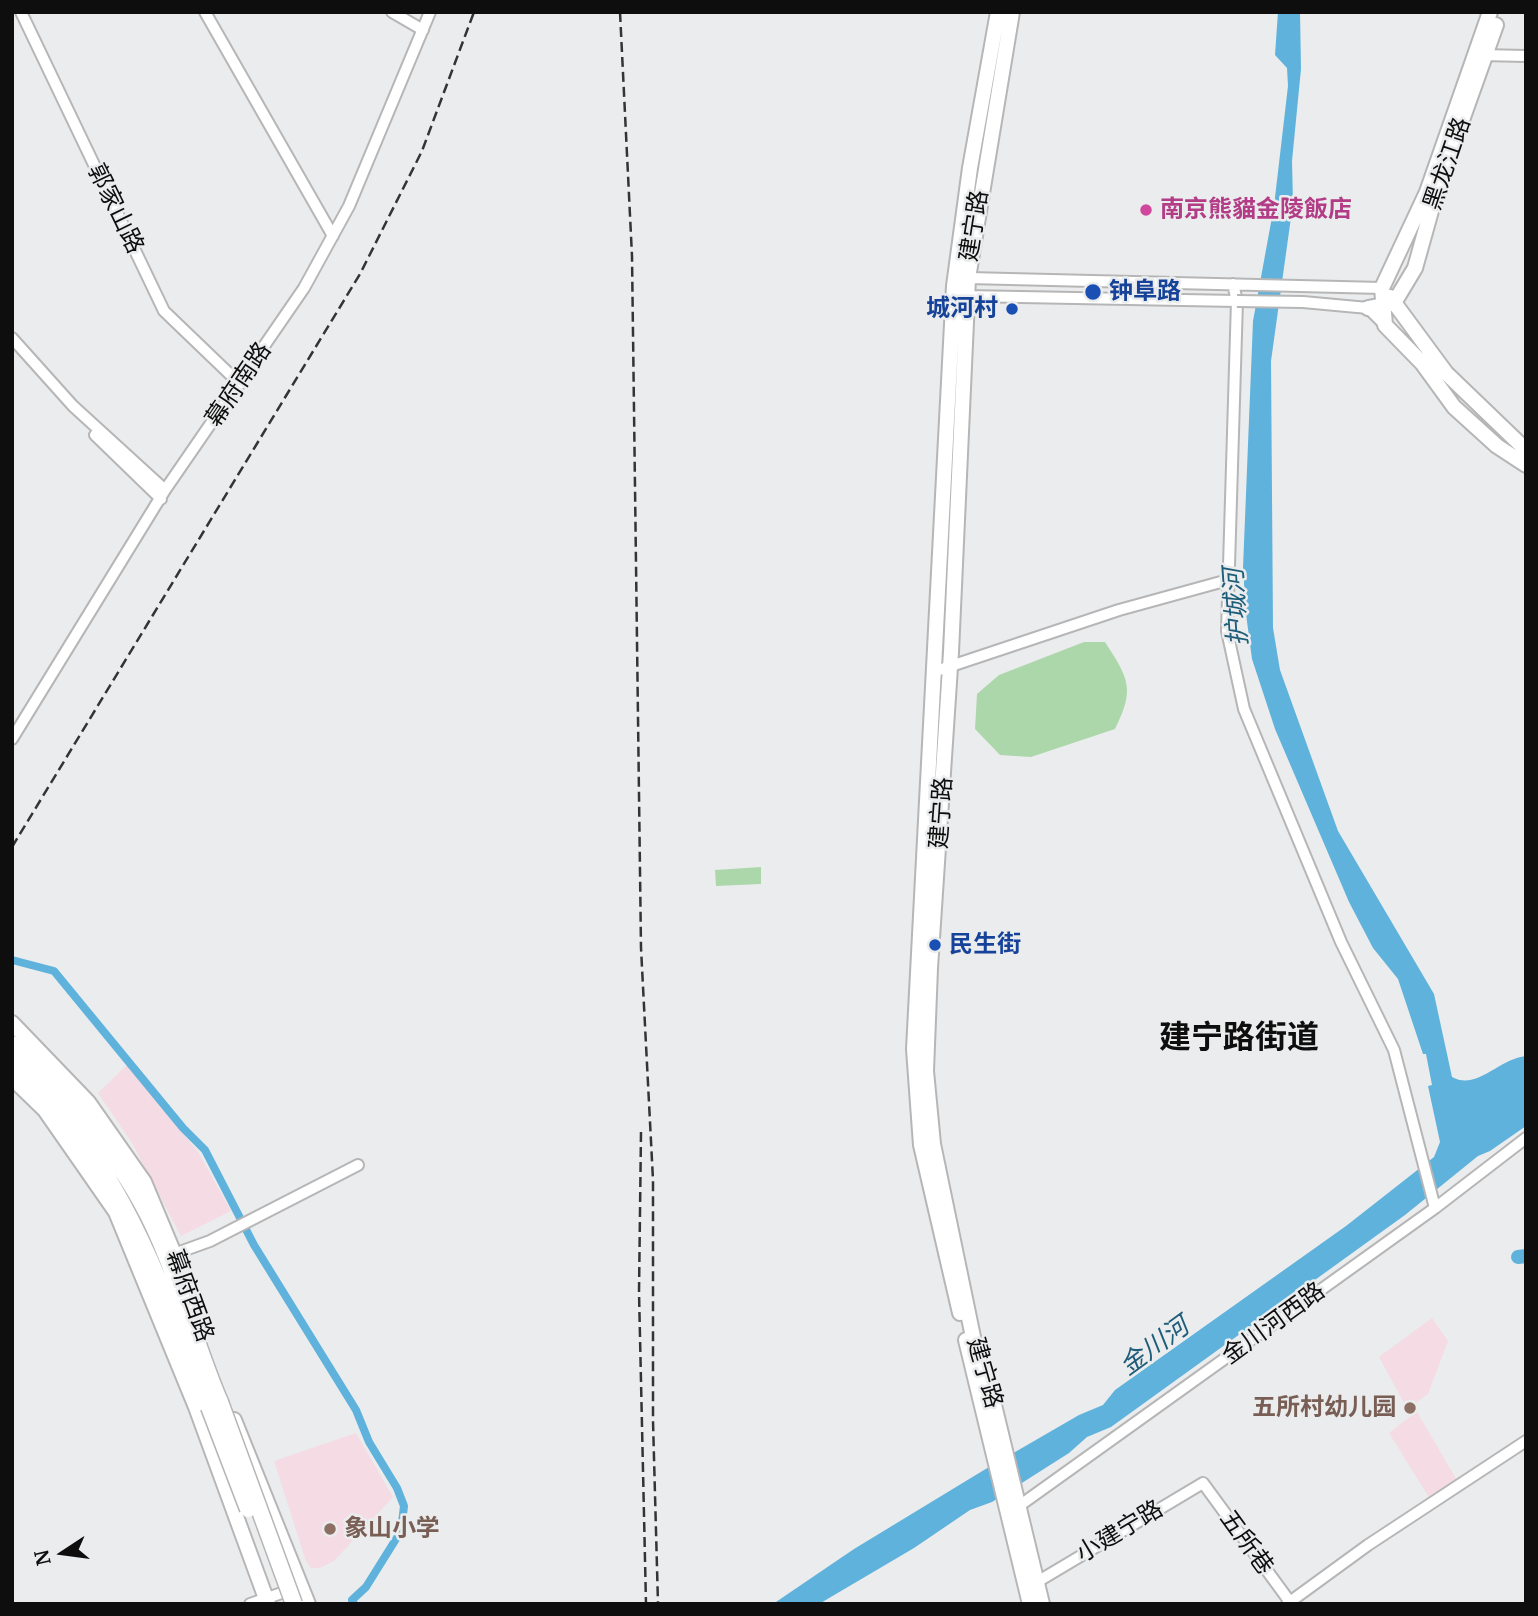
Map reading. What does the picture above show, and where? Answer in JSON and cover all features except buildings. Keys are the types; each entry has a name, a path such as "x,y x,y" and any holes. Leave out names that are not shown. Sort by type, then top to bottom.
{"highway":[{"name":"幕府西路","path":"12,1044 28,1056 80,1117 140,1199 217,1399 288,1601"},
{"name":"幕府西路","path":"12,1063 76,1131 129,1210 175,1323 217,1399"},
{"path":"97,1182 129,1210"},
{"path":"144,1182 150,1223"},
{"path":"175,1323 180,1365"}],"main road":[{"name":"建宁路","path":"999,12 970,168 954,286 914,1083 920,1144 1001,1458 1030,1604"},
{"name":"建宁路","path":"969,1338 933,1144 926,1070 929,968 950,665 966,296 1012,12"},
{"name":"黑龙江路","path":"1389,304 1415,268 1480,55 1490,12"},
{"name":"黑龙江路","path":"1382,288 1427,192 1499,12"},
{"path":"1382,288 1389,304 1446,373 1526,450"},
{"path":"1368,308 1389,304"},
{"path":"1389,304 1385,325 1422,363 1454,407 1497,446 1526,466"},
{"name":"幕府西路","path":"12,1023 88,1102 144,1182 174,1254 217,1399 308,1604"},
{"name":"幕府西路","path":"12,1078 45,1110 116,1212 180,1365 267,1601"},
{"name":"建宁路","path":"1009,1494 1018,1506 1042,1604"},
{"path":"250,1553 264,1556 271,1554 281,1538"}],"street":[{"name":"郭家山路","path":"22,12 164,311 240,384"},
{"path":"205,12 333,236"},
{"path":"392,12 423,30"},
{"name":"幕府南路","path":"12,739 163,495 304,288 349,206 430,12"},
{"path":"1480,55 1526,57"},
{"path":"1382,288 968,278 954,286 966,296 1303,302 1368,308 1385,325"},
{"path":"1233,284 1237,300 1227,631 1244,709 1341,942 1394,1050 1420,1160 1435,1208"},
{"path":"12,338 74,406 163,495"},
{"path":"12,348 163,495"},
{"path":"936,671 1119,610 1228,580"},
{"name":"金川河西路","path":"1018,1506 1435,1208 1526,1138"},
{"path":"174,1254 258,1218 358,1164"},
{"path":"1294,1602 1368,1545 1526,1441"},
{"name":"五所巷","path":"1203,1483 1294,1602"},
{"name":"小建宁路","path":"1037,1582 1203,1483"},
{"path":"250,1604 288,1601 300,1586"}],"shaded area":[{"path":"128,1064 198,1152 231,1211 181,1236 132,1143 98,1093"},
{"name":"五所村幼儿园","path":"1432,1318 1448,1341 1428,1394 1413,1405 1459,1484 1432,1502 1389,1433 1411,1416 1379,1357"},
{"name":"象山小学","path":"356,1433 393,1497 334,1561 320,1568 311,1568 306,1561 274,1461"}],"green space":[{"path":"1084,642 1105,642 1124,675 1127,694 1115,729 1031,757 1000,755 975,729 977,694 999,675"},
{"path":"761,867 761,884 716,886 715,870"}],"water":[{"path":"1278,12 1300,12 1301,69 1292,161 1293,203 1271,361 1273,628 1280,670 1338,831 1434,994 1452,1077 1470,1080 1516,1058 1526,1056 1526,1126 1490,1151 1478,1156 1405,1215 1111,1427 1087,1437 1069,1453 992,1502 970,1510 914,1548 819,1604 773,1604 854,1549 984,1470 1079,1415 1103,1405 1115,1390 1346,1226 1434,1157 1440,1142 1428,1086 1432,1085 1426,1054 1423,1054 1398,979 1373,948 1349,902 1275,729 1252,659 1243,568 1253,321 1274,206 1288,86 1287,68 1275,55"}],"waterway":[{"path":"12,960 54,971 183,1128 205,1150 254,1245 356,1410 369,1442 397,1488 404,1506 401,1531 366,1587 352,1600 354,1604"},
{"name":"护城河","path":"1518,1257 1526,1256"}],"railway":[{"path":"12,847 360,274 422,151 474,12"},
{"path":"620,12 632,256 641,948 653,1180 653,1421 658,1604"},
{"path":"641,1132 639,1292 646,1604"}],"place":[{"name":"南京熊貓金陵飯店","path":"1146,210"},
{"name":"钟阜路","path":"1093,292"},
{"name":"城河村","path":"1012,309"},
{"name":"民生街","path":"935,945"},
{"name":"五所村幼儿园","path":"1410,1408"},
{"name":"象山小学","path":"330,1529"}],"district":[{"name":"建宁路街道","path":"1239,1039"}],"water label":[{"name":"金川河","path":"1155,1347"}]}
